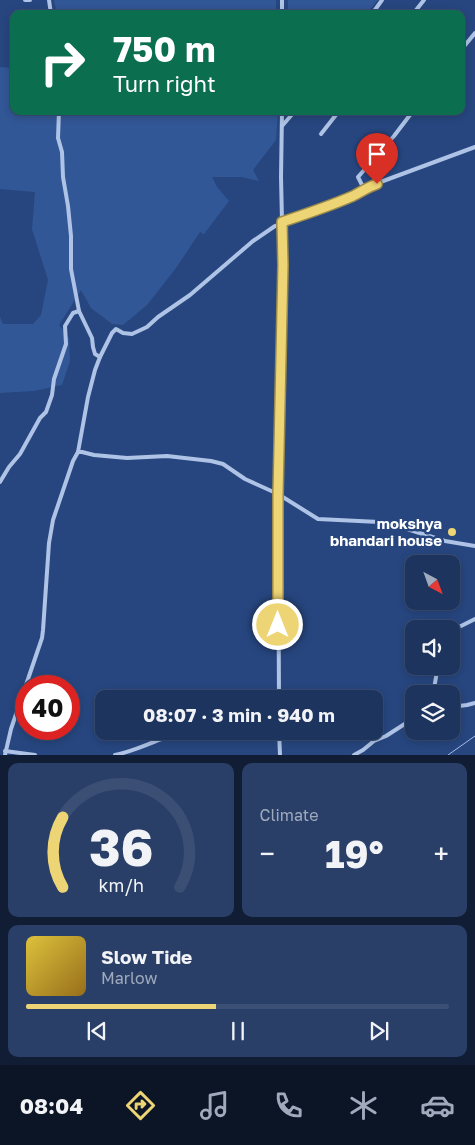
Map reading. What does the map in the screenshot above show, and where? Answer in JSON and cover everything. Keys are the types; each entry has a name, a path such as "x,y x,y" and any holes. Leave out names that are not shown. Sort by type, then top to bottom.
{"street":[{"path":"25,0 30,0"},
{"path":"416,10 424,0"},
{"path":"465,45 475,33"},
{"path":"60,115 58,138 62,152 63,177 71,236 71,269 79,312 92,338 95,354 100,357"},
{"path":"279,690 278,494 283,265 282,115"},
{"path":"282,126 291,115"},
{"path":"321,134 335,115"},
{"path":"368,187 362,185 358,177 410,115"},
{"path":"35,755 5,753 10,728 42,638 50,530 73,461 78,452 88,397 100,357 112,333 116,329 123,333 132,334 147,326 190,295 253,241 282,222 306,215 355,195 368,187 475,147"},
{"path":"0,482 20,454 36,424 46,412 52,395 54,379 66,344 65,326 73,314 79,312"},
{"path":"78,452 127,458 167,456 211,461 223,464 244,479 278,494 318,518 379,522 445,541 475,546"},
{"path":"460,626 475,619"},
{"path":"460,706 475,703"},
{"path":"354,755 374,741 405,724"},
{"path":"115,755 138,749 159,740"},
{"path":"279,740 280,755"}],"shaded area":[{"path":"54,0 276,0 276,10 56,10"},
{"path":"288,0 378,0 369,10 288,10"},
{"path":"0,67 10,68 10,115 278,115 276,140 253,170 259,181 242,177 212,177 217,187 229,201 204,234 200,232 176,268 147,305 123,325 112,324 91,308 81,290 59,325 69,338 70,361 62,385 34,391 0,393 0,317 3,324 33,324 41,315 48,280 32,229 35,192 0,189"}],"waterway":[{"path":"448,755 475,736"}],"place":[{"name":"mokshya bhandari house","path":"452,532"}],"route":[{"path":"278,625 282,222 306,215 377,184"}]}
